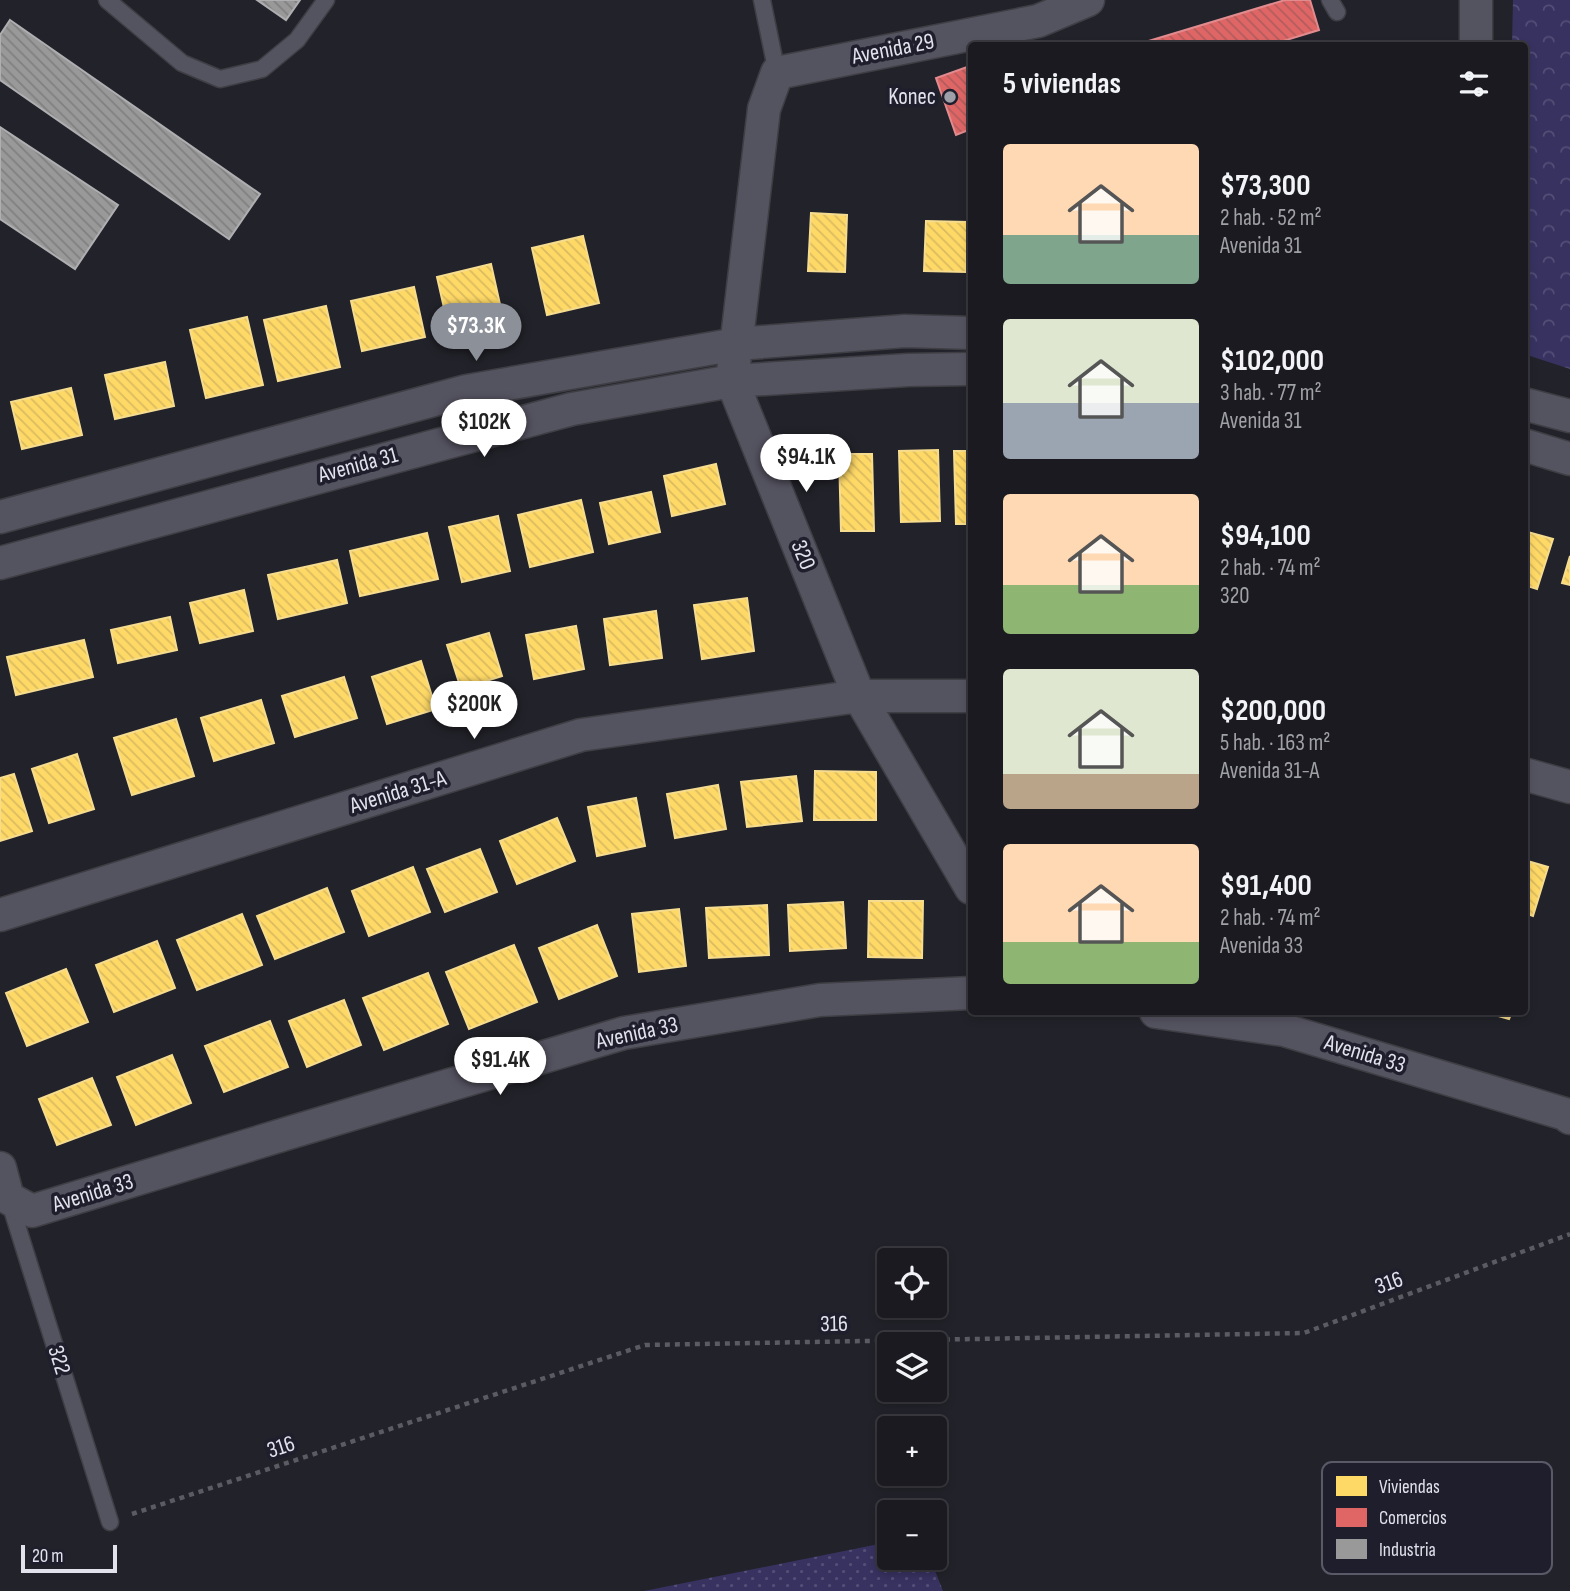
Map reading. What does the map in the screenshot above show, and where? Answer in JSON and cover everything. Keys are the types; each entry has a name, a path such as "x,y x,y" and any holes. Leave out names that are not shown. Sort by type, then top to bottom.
{"street":[{"name":"Avenida 29","path":"777,72 1038,20 1088,0"},
{"path":"1476,0 1476,42"},
{"name":"320","path":"777,72 764,109 733,381 859,696 968,883"},
{"name":"Avenida 31","path":"0,517 467,391 737,344 905,331 968,333"},
{"name":"Avenida 31","path":"0,563 572,408 733,381 968,369"},
{"path":"1528,405 1570,416"},
{"path":"1528,446 1570,459"},
{"name":"Avenida 31-A","path":"0,915 581,736 859,696 968,696"},
{"path":"1528,775 1570,788"},
{"name":"Avenida 33","path":"20,1205 305,1128 624,1033 820,1000 968,993"},
{"name":"Avenida 33","path":"1177,1015 1284,1030 1565,1114 1570,1118"},
{"name":"322","path":"0,1168 20,1205"}],"lane":[{"path":"107,0 182,63 220,79 262,69 297,40 326,0"},
{"path":"762,0 777,72"},
{"name":"322","path":"20,1205 110,1522"}],"path":[{"name":"316","path":"110,1522 645,1345 1304,1333 1570,1234"}],"green space":[{"path":"1513,0 1570,0 1570,369 1528,355 1528,42 1512,42"},
{"path":"877,1544 877,1570 935,1570 943,1591 644,1591"}],"building: Viviendas":[{"path":"811,213 847,215 845,272 808,271"},
{"path":"926,221 968,222 966,272 924,271"},
{"path":"583,236 599,303 547,315 532,248"},
{"path":"491,264 503,318 449,330 437,277"},
{"path":"414,287 425,337 362,351 351,301"},
{"path":"326,306 340,367 278,381 264,320"},
{"path":"247,317 263,385 206,398 190,330"},
{"path":"165,362 174,406 115,419 105,375"},
{"path":"71,388 82,435 22,449 11,402"},
{"path":"938,450 940,521 901,522 899,451"},
{"path":"954,451 968,451 968,524 956,524"},
{"path":"839,454 872,454 874,531 841,531"},
{"path":"716,464 725,504 672,516 664,476"},
{"path":"651,492 660,532 609,544 600,503"},
{"path":"581,500 593,552 530,567 518,515"},
{"path":"498,516 510,571 462,582 449,527"},
{"path":"1528,532 1553,539 1537,589 1528,586"},
{"path":"427,533 438,579 360,596 350,551"},
{"path":"1570,556 1570,585 1562,583"},
{"path":"337,560 347,603 278,619 268,575"},
{"path":"244,590 253,631 200,643 190,603"},
{"path":"747,598 754,651 702,659 694,605"},
{"path":"656,611 662,658 610,665 604,619"},
{"path":"170,617 177,650 118,663 111,630"},
{"path":"576,626 584,669 534,679 526,635"},
{"path":"489,633 502,676 461,689 447,645"},
{"path":"84,640 93,677 16,695 7,657"},
{"path":"421,661 436,709 387,724 372,677"},
{"path":"344,677 357,718 295,737 282,696"},
{"path":"261,700 274,743 214,761 201,718"},
{"path":"176,719 194,776 132,795 114,738"},
{"path":"77,754 94,809 49,823 32,769"},
{"path":"815,771 876,772 876,820 814,820"},
{"path":"14,774 32,831 0,841 0,778"},
{"path":"796,776 802,821 747,827 741,782"},
{"path":"718,785 726,829 675,838 667,794"},
{"path":"636,798 645,846 597,856 588,807"},
{"path":"557,818 575,861 517,884 500,841"},
{"path":"480,849 497,892 445,912 427,869"},
{"path":"1528,861 1548,867 1533,916 1528,914"},
{"path":"413,867 430,912 369,936 352,891"},
{"path":"327,888 344,932 275,959 257,916"},
{"path":"869,901 923,901 922,958 868,957"},
{"path":"843,902 846,948 790,951 788,905"},
{"path":"767,905 769,955 709,958 706,908"},
{"path":"679,909 686,966 639,972 632,914"},
{"path":"242,914 262,965 197,990 177,940"},
{"path":"597,925 617,976 559,999 539,948"},
{"path":"157,941 175,988 114,1012 96,965"},
{"path":"514,945 537,1002 469,1029 446,972"},
{"path":"66,969 88,1022 27,1046 6,993"},
{"path":"428,973 448,1024 384,1050 363,998"},
{"path":"344,1000 361,1045 307,1067 289,1021"},
{"path":"1495,1015 1511,1015 1509,1019"},
{"path":"270,1021 288,1067 224,1092 205,1046"},
{"path":"172,1055 191,1103 136,1125 117,1077"},
{"path":"92,1078 111,1125 57,1145 39,1099"}],"building: Comercios":[{"path":"1285,0 1310,0 1319,30 1280,42 1145,42"},
{"path":"968,67 968,130 956,135 936,78"}],"building: Industria":[{"path":"257,0 300,0 286,20"},
{"path":"10,20 260,194 229,239 0,80 0,35"},
{"path":"0,127 118,205 75,269 0,219"}],"place":[{"name":"Konec","path":"950,97"}]}
